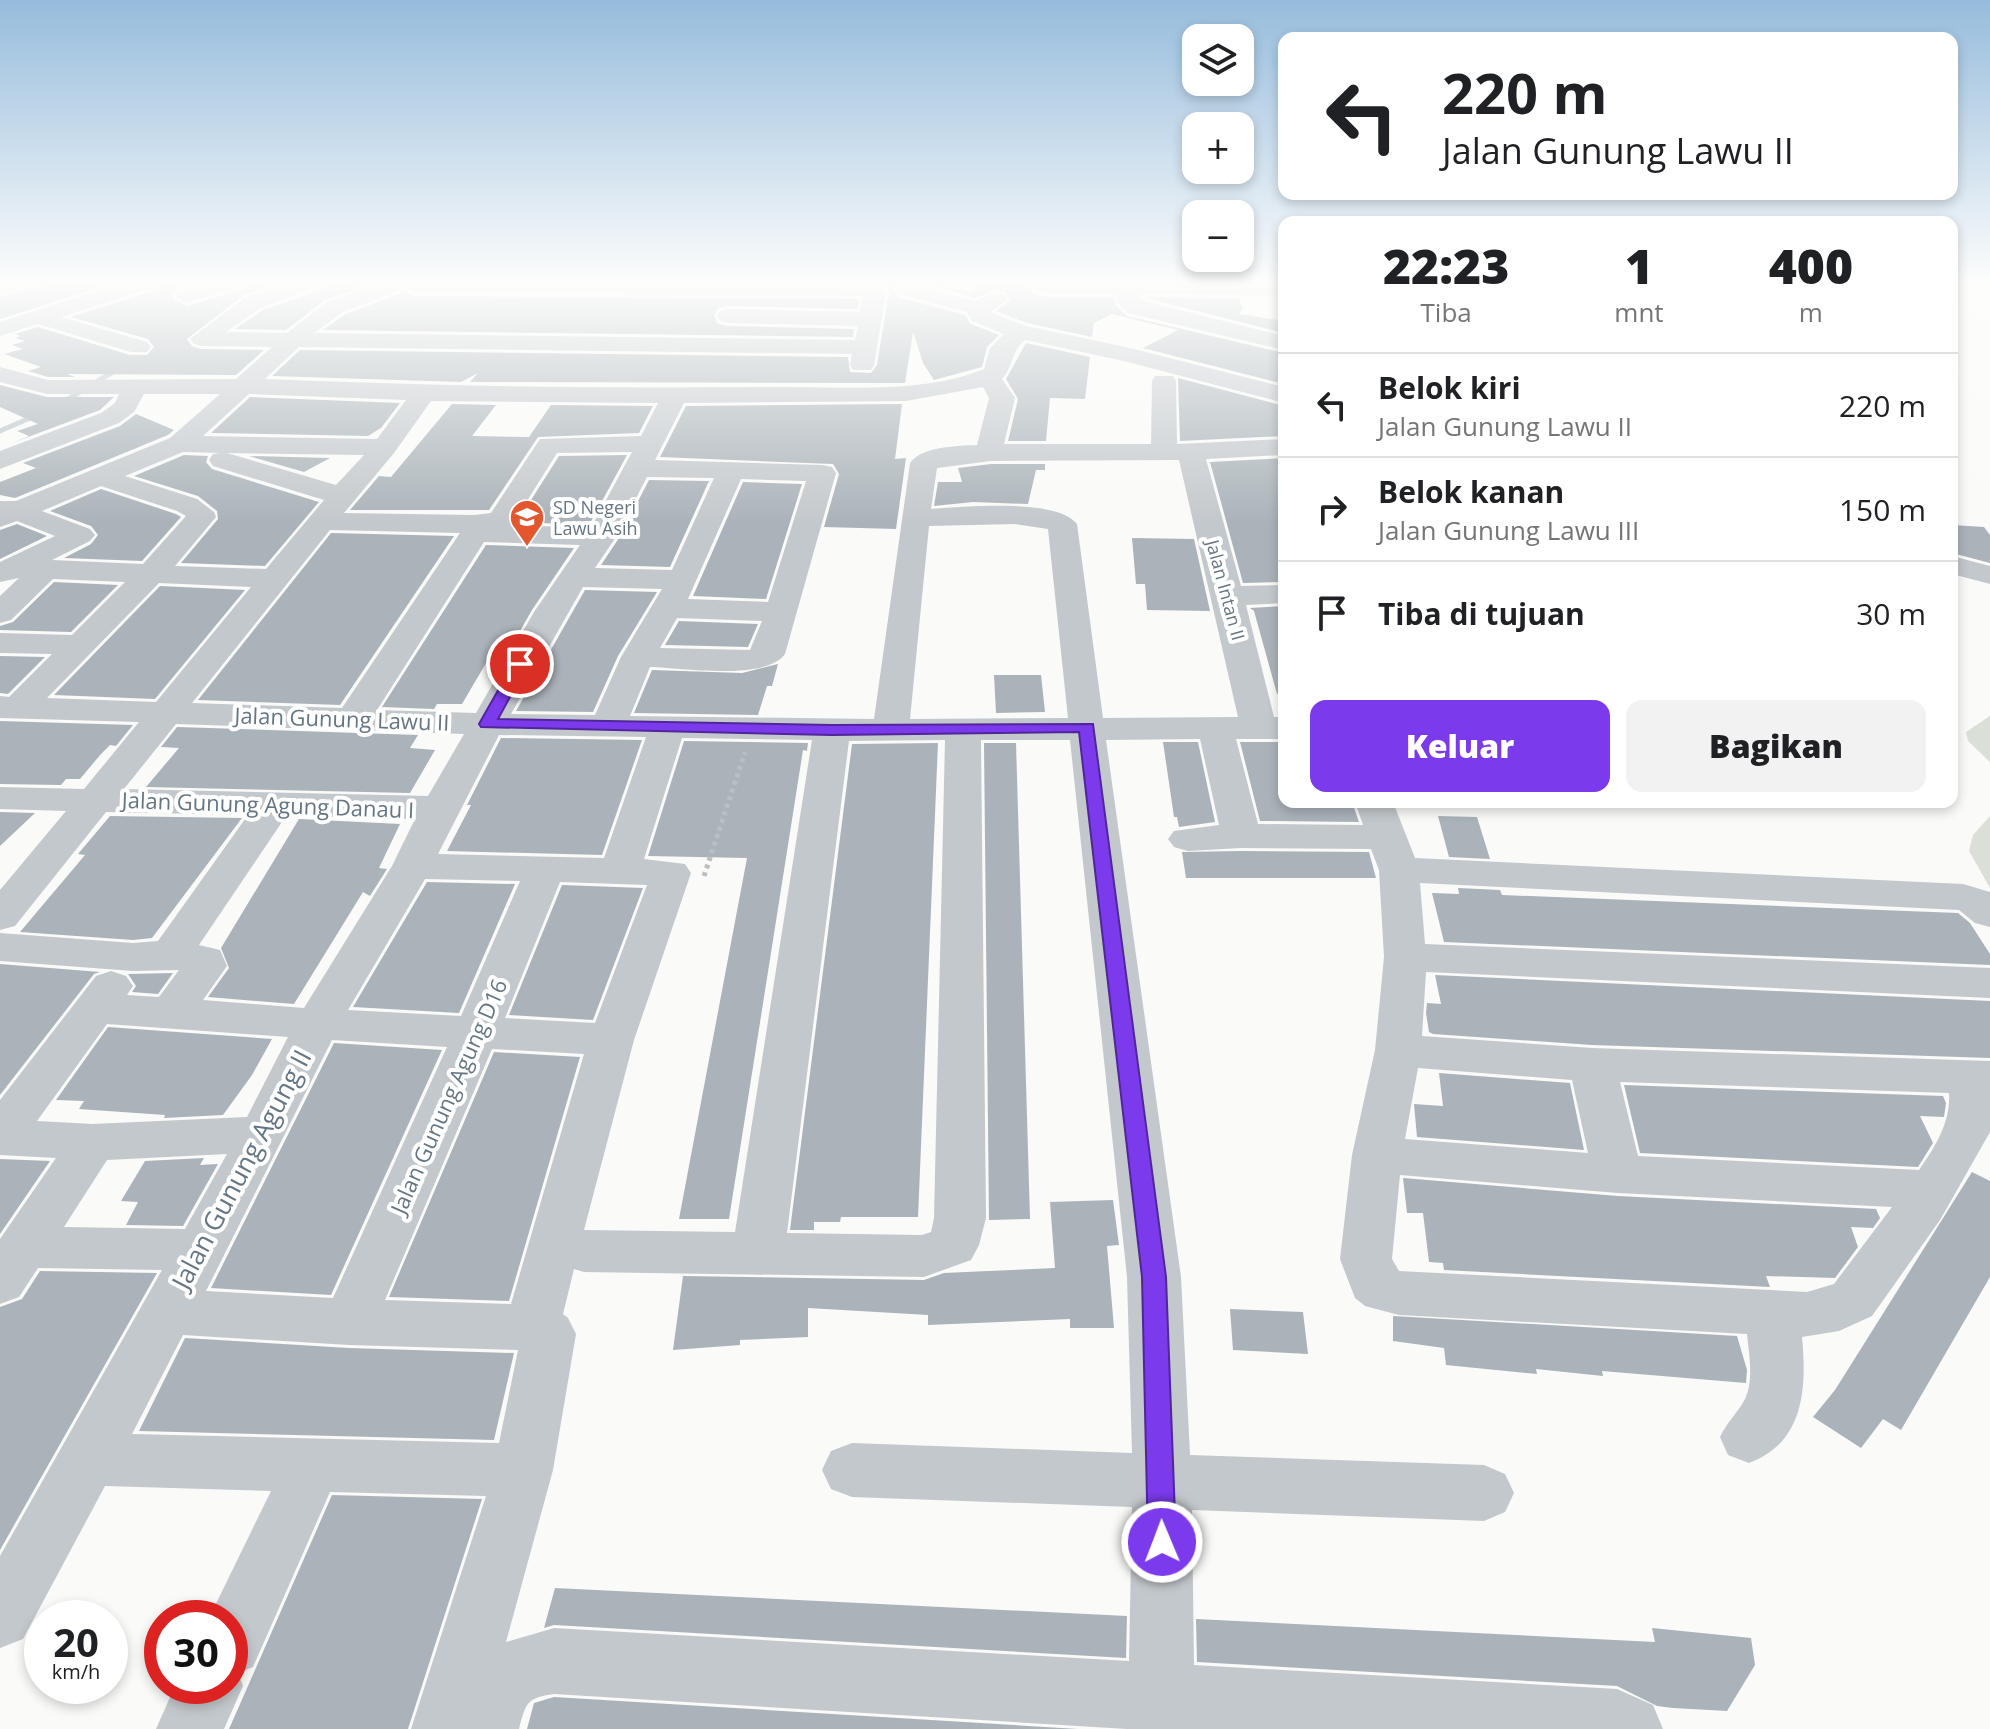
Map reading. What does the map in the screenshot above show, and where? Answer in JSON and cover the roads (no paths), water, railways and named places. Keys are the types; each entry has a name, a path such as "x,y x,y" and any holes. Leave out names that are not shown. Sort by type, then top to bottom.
{"street":[{"path":"188,446 268,363"},
{"path":"557,392 577,363"},
{"path":"0,374 39,386 70,387 243,386 424,393 557,392 675,396 875,395 969,384 995,373 999,363"},
{"path":"1159,363 1278,393"},
{"path":"988,376 1002,398 989,453"},
{"name":"Jalan Intan II","path":"1164,381 1177,452 1205,512 1271,728"},
{"path":"0,461 110,418 125,407 136,386"},
{"path":"0,917 385,447 424,393"},
{"name":"Jalan Gunung Agung II","path":"0,1617 89,1459 317,1024 412,866 440,808 550,612 601,537 675,396"},
{"path":"353,719 486,528 549,445 732,469 822,473 768,654 764,658 638,657"},
{"path":"188,446 332,508 486,528 601,537"},
{"path":"6,511 188,446 385,447"},
{"path":"891,728 924,463 938,457 989,453 1177,452 1278,447"},
{"path":"609,724 638,657 683,580 732,469"},
{"path":"9,708 80,645 149,576 202,514 187,505 100,477"},
{"path":"915,518 994,504 1062,524 1154,1277 1162,1479 1162,1714"},
{"path":"0,613 18,571 80,535 6,511"},
{"path":"1958,567 1990,575"},
{"path":"18,571 274,579"},
{"path":"573,577 683,580"},
{"path":"1230,596 1278,594"},
{"path":"666,608 780,612"},
{"path":"0,643 80,645"},
{"name":"Jalan Gunung Lawu II","path":"9,708 487,724 832,730 1271,728"},
{"path":"620,871 668,726"},
{"path":"1215,728 1241,836"},
{"path":"584,1251 924,1256 953,1245 960,1218 963,729"},
{"path":"758,1254 832,730"},
{"name":"Jalan Gunung Agung Danau I","path":"0,798 440,808"},
{"path":"0,1136 95,1008 152,956 274,806"},
{"path":"1387,836 1405,957 1398,1050 1377,1155 1366,1259 1374,1283 1384,1290 1824,1314 1839,1309 1853,1300 1947,1166 1970,1120 1980,1078 1592,1065 1398,1050"},
{"path":"1188,839 1387,836 1963,897 1975,901 1990,914"},
{"path":"412,866 671,873 611,1040 539,1330"},
{"name":"Jalan Gunung Agung D16","path":"349,1322 545,869"},
{"path":"0,947 201,958 206,962 170,1014"},
{"path":"1405,957 1990,983"},
{"path":"95,1008 611,1040"},
{"path":"1592,1065 1618,1174"},
{"path":"0,1136 93,1142 262,1134"},
{"path":"12,1265 93,1142"},
{"path":"1377,1155 1618,1174 1931,1190"},
{"path":"12,1265 200,1250"},
{"path":"166,1311 539,1330 549,1336 523,1470 445,1729"},
{"path":"1749,1437 1771,1410 1778,1376 1773,1311"},
{"path":"89,1459 523,1470"},
{"path":"248,1605 313,1465"},
{"path":"852,1470 1484,1493"},
{"path":"485,1729 495,1697 511,1671 526,1664 554,1661 1162,1714 1617,1723 1629,1729"},
{"path":"190,1729 202,1704"}],"waterway":[{"path":"65,401 116,370"},
{"path":"0,431 37,415"}],"place":[{"name":"SD Negeri Lawu Asih","path":"527,548"}]}
